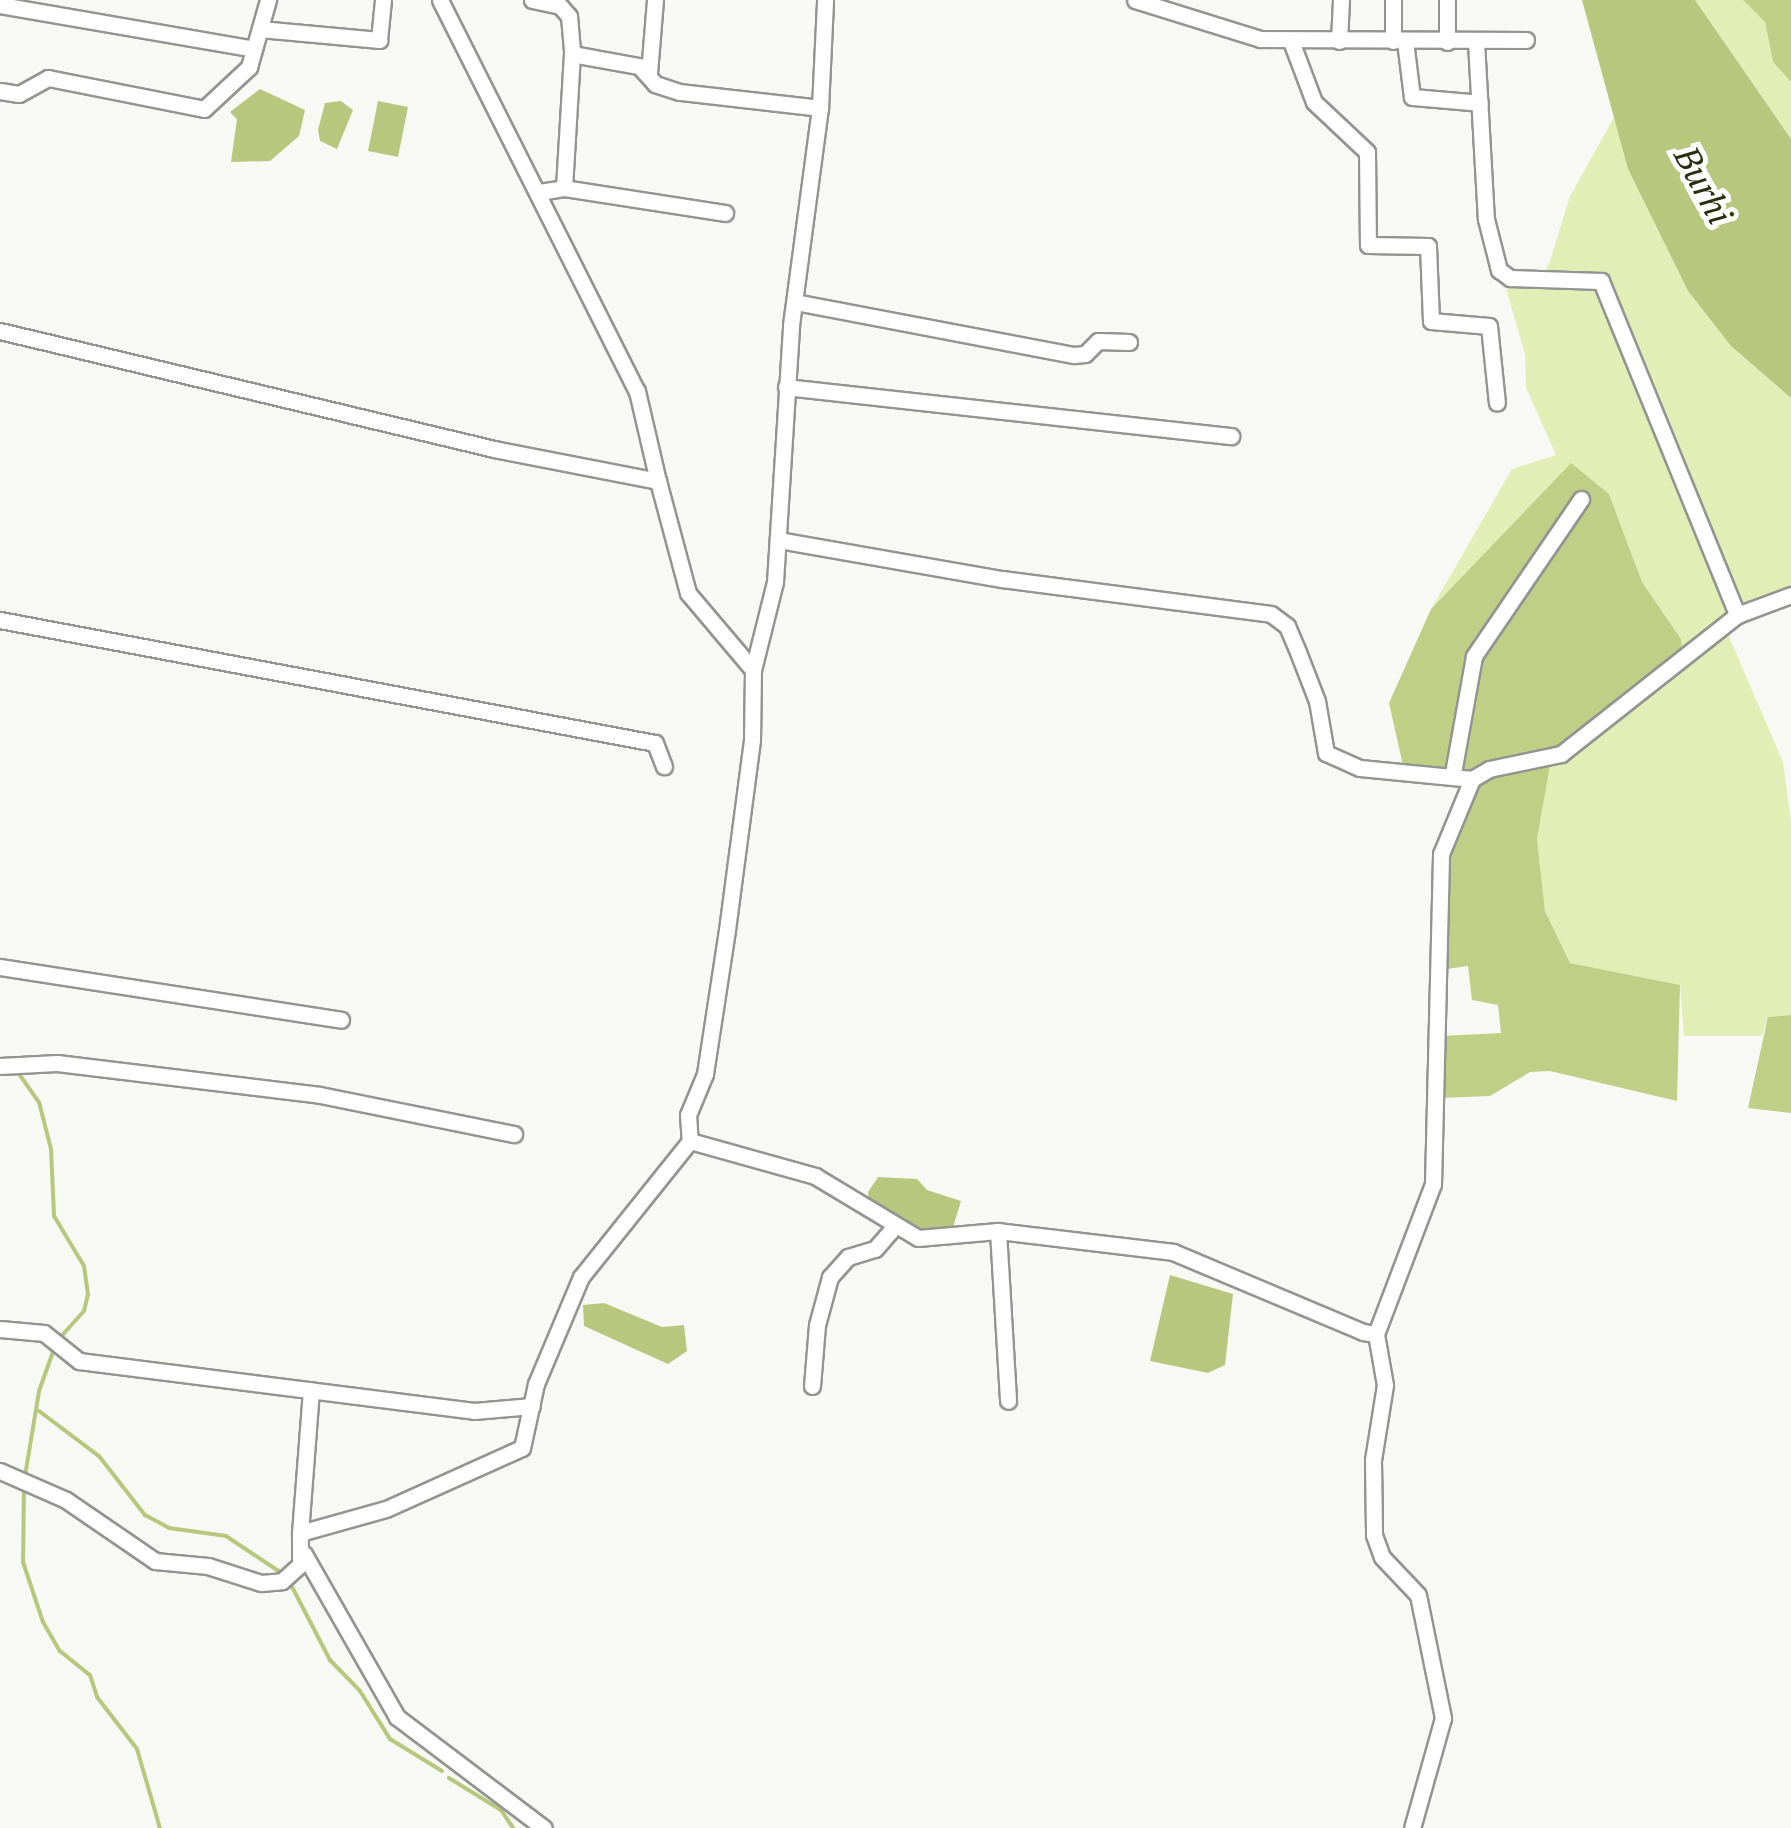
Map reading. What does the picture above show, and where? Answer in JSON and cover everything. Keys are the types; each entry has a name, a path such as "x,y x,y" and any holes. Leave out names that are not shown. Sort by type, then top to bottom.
{"street":[{"path":"0,91 20,94 48,78 204,109 249,67 268,0"},
{"path":"260,29 378,40 383,0"},
{"path":"440,0 637,391 688,593 753,670"},
{"path":"532,0 560,6 569,16 572,54 564,188"},
{"path":"656,0 649,73 655,84 680,92 820,108"},
{"path":"300,1533 386,1509 513,1458 522,1448 532,1406 581,1278 690,1140 688,1114 705,1074 727,930 752,740 753,670 775,582 786,387 820,108 825,0"},
{"path":"1136,0 1240,36 1291,42 1526,40"},
{"path":"1339,41 1342,0"},
{"path":"1394,0 1412,97 1480,103"},
{"path":"1447,0 1447,42"},
{"path":"0,5 254,49"},
{"path":"1291,42 1314,102 1367,152 1368,245 1428,246 1431,322 1489,326 1497,404"},
{"path":"1476,42 1486,219 1499,270 1510,278 1601,282 1737,615"},
{"path":"572,54 649,73"},
{"path":"539,192 564,188 725,213"},
{"path":"794,302 1074,355 1085,354 1098,341 1129,342"},
{"path":"0,331 494,450 658,481"},
{"path":"786,387 1230,436"},
{"path":"1453,773 1474,656 1581,499"},
{"path":"778,540 1002,579 1272,614 1286,626 1298,652 1317,702 1326,753 1360,768 1453,773 1472,779"},
{"path":"1412,1828 1443,1718 1418,1595 1382,1558 1374,1536 1373,1460 1385,1384 1376,1334 1425,1219 1433,1184 1441,854 1472,779 1489,769 1561,754 1737,615 1791,594"},
{"path":"0,620 656,743 664,766"},
{"path":"0,967 341,1020"},
{"path":"5,1065 57,1062 320,1095 514,1134"},
{"path":"690,1140 815,1176 894,1228 926,1239 998,1232 1173,1252 1376,1334"},
{"path":"812,1386 816,1324 830,1278 840,1262 875,1250 894,1228"},
{"path":"998,1232 1008,1401"},
{"path":"0,1330 44,1332 78,1361 474,1411 532,1406"},
{"path":"311,1390 300,1533 304,1554 397,1717 544,1828"},
{"path":"0,1471 66,1500 156,1560 208,1566 262,1583 288,1577 304,1554"}],"shaded area":[{"path":"1695,0 1743,0 1765,22 1773,62 1791,82 1791,139"},
{"path":"1743,0 1791,0 1791,82 1773,62 1765,22"},
{"path":"1617,112 1628,169 1688,291 1731,346 1791,398 1791,604 1727,632 1783,762 1791,822 1791,1015 1768,1017 1762,1036 1684,1036 1680,985 1570,963 1545,911 1537,839 1549,766 1683,666 1681,639 1642,582 1609,494 1570,464 1431,609 1512,469 1556,455 1526,388 1525,354 1504,281 1533,289 1549,264 1570,196"},
{"path":"1571,463 1609,494 1642,582 1681,639 1683,666 1550,765 1537,839 1545,911 1570,963 1680,985 1677,1101 1550,1071 1530,1072 1490,1096 1440,1098 1442,1036 1501,1033 1498,1005 1472,1000 1468,966 1440,970 1440,872 1478,789 1404,770 1389,703 1431,609"},
{"path":"1791,1015 1791,1113 1748,1108 1768,1017"}],"water":[{"name":"Burhi","path":"1582,0 1695,0 1791,139 1791,398 1731,346 1688,291 1628,169"},
{"path":"260,89 305,110 299,136 270,161 231,162 237,119 230,112"},
{"path":"341,101 353,110 337,149 320,141 318,130 325,103"},
{"path":"378,101 408,107 398,157 368,151"},
{"path":"878,1177 917,1179 927,1190 961,1201 951,1234 928,1238 870,1208 868,1192"},
{"path":"1170,1275 1233,1294 1225,1365 1208,1373 1150,1361"},
{"path":"604,1303 662,1327 684,1325 687,1351 668,1364 584,1326 583,1305"}],"waterway":[{"path":"17,1071 39,1102 51,1149 54,1216 84,1266 88,1294 84,1311 57,1341"},
{"path":"25,1476 39,1391 54,1349"},
{"path":"39,1411 99,1456 145,1515 169,1528 226,1536 283,1574"},
{"path":"24,1485 23,1562 43,1622 60,1651 90,1675 97,1697 137,1749 160,1828"},
{"path":"289,1581 330,1660 360,1691 390,1739 442,1771"},
{"path":"449,1778 501,1810 513,1828"}]}
